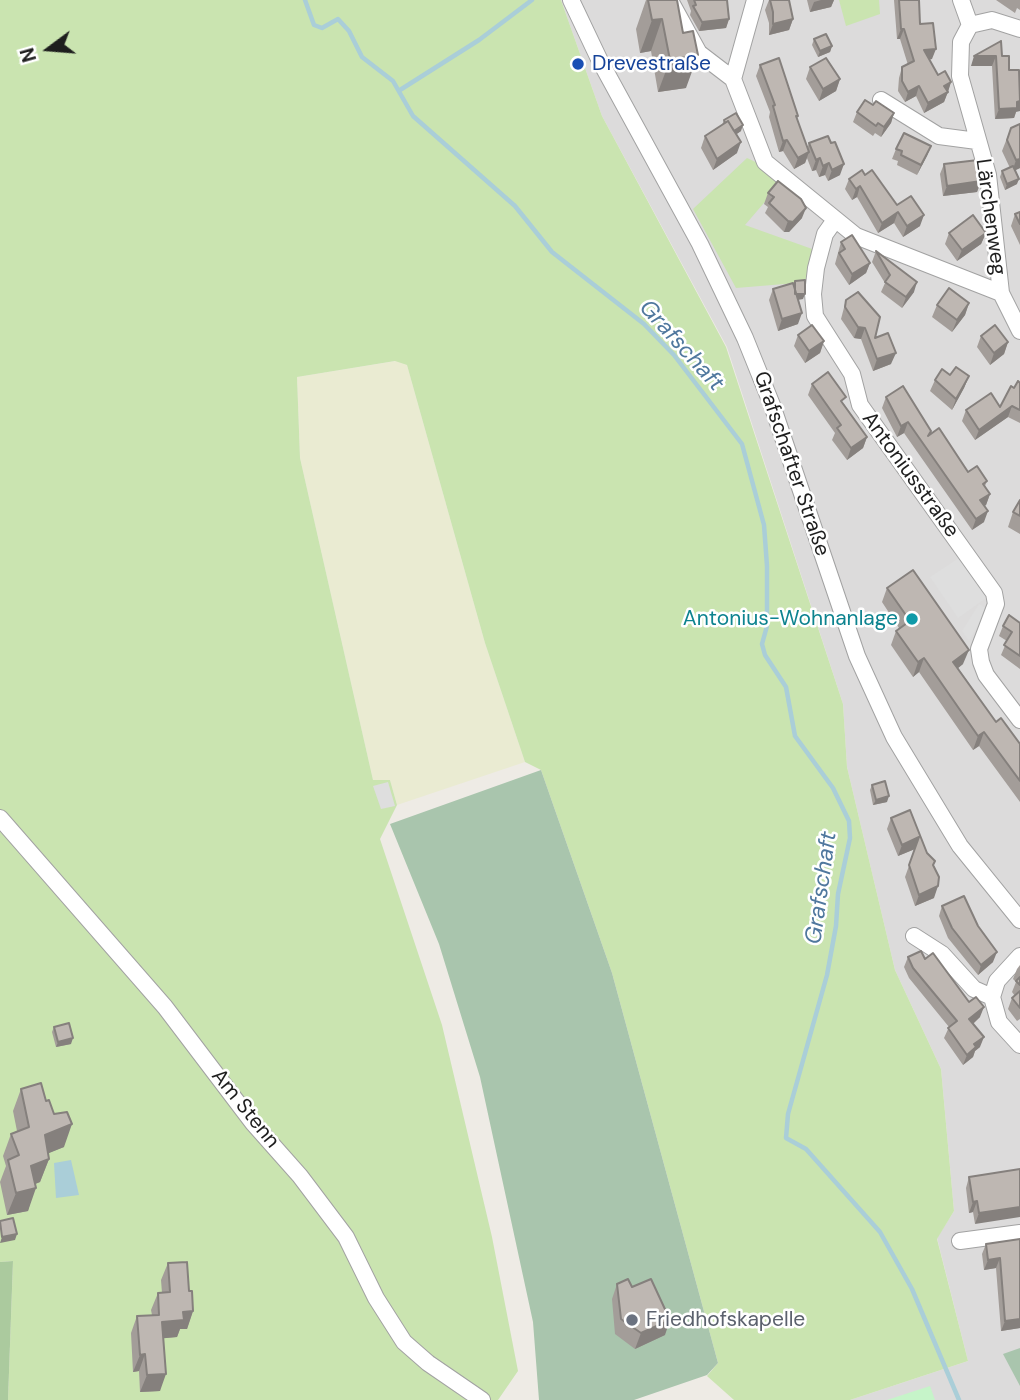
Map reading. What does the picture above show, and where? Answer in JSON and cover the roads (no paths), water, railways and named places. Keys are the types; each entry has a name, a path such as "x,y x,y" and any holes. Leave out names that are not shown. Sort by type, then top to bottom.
{"street":[{"name":"Grafschafter Straße","path":"571,0 600,61 701,244 745,338 772,405 858,656 894,737 960,846 1020,920"},
{"path":"733,79 755,0"},
{"path":"961,0 970,25 992,20 1020,29"},
{"path":"671,2 699,53 733,79 765,162 835,220 866,241 1001,293"},
{"name":"Lärchenweg","path":"970,25 961,42 958,64 988,175 1001,293 1020,331"},
{"name":"Lärchenweg","path":"881,100 939,136 977,141"},
{"name":"Antoniusstraße","path":"835,220 825,234 816,268 813,294 815,316 852,374 860,405 994,593 996,604 979,649 981,662 986,675 1020,720"},
{"name":"Am Stenn","path":"0,818 165,1007 254,1123 300,1176 346,1237 382,1310 404,1342 428,1363 482,1400"},
{"path":"914,936 942,954 974,989 992,997"},
{"path":"1020,956 997,981 992,997 999,1022 1020,1045"},
{"path":"960,1241 1020,1233"}],"water":[{"path":"71,1160 79,1195 56,1198 54,1163"}],"waterway":[{"name":"Grafschaft","path":"305,0 314,25 322,28 338,19 349,31 362,57 393,81 413,116 515,206 552,252 644,324 674,355 742,444 764,525 767,626 762,644 765,655 786,687 795,736 833,788 849,821 850,838 838,894 836,926 827,975 788,1114 786,1138 806,1149 880,1232 912,1289 959,1400"},
{"path":"400,90 479,40 532,0"}],"place":[{"name":"Drevestraße","path":"578,64"},
{"name":"Antonius-Wohnanlage","path":"912,619"},
{"name":"Friedhofskapelle","path":"632,1320"}]}
